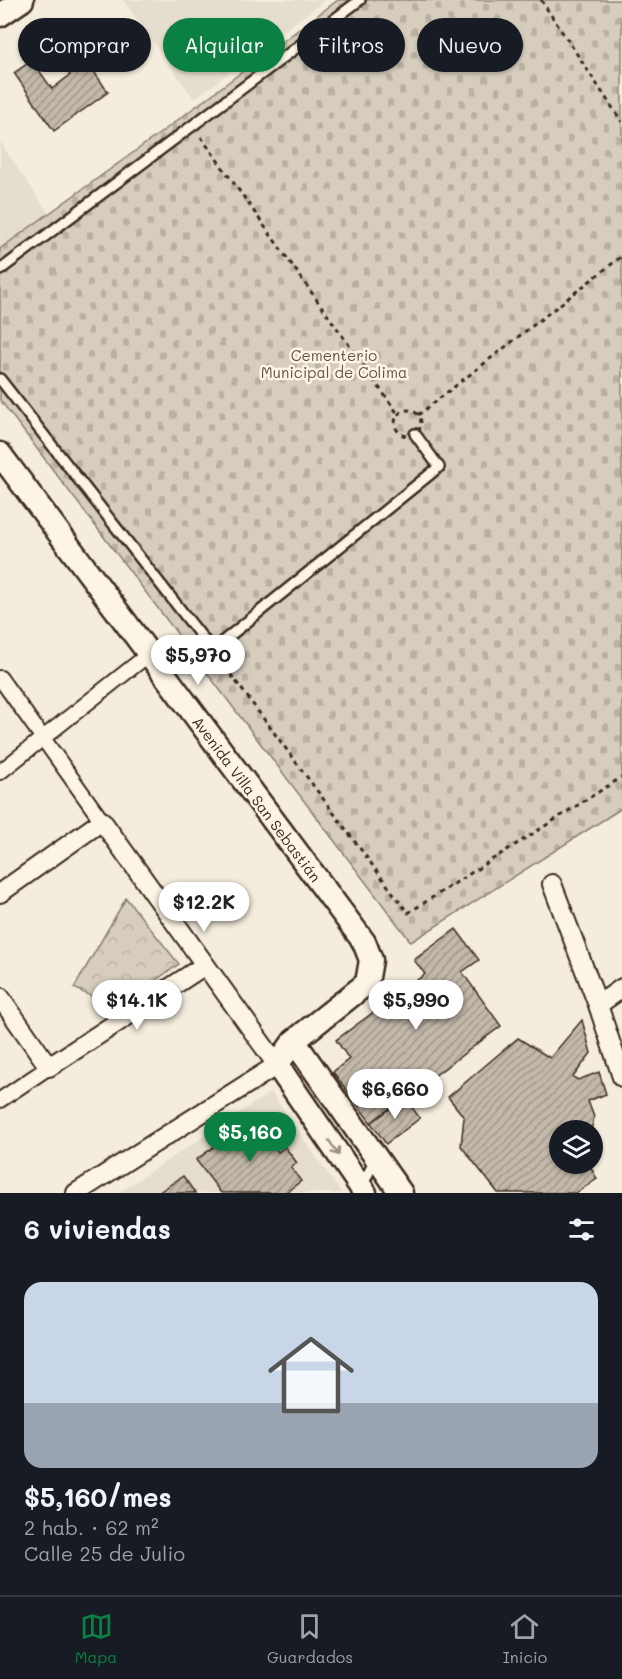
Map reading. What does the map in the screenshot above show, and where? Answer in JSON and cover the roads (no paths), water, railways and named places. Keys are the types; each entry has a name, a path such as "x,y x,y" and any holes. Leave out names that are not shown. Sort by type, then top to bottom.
{"street":[{"path":"0,15 22,0"},
{"name":"Avenida Villa San Sebastián","path":"0,454 364,942 371,960 367,983 294,1041"},
{"path":"0,772 149,654"},
{"path":"0,678 277,1065 361,1191"},
{"path":"0,893 102,821"},
{"path":"552,884 598,1005 622,1077"},
{"path":"0,1100 205,965"},
{"path":"598,1005 622,988"},
{"path":"0,997 49,1067"},
{"path":"76,1193 277,1065 294,1041 401,1193"}],"lane":[{"path":"0,270 360,0"},
{"path":"0,379 212,650 439,467 415,434"},
{"path":"361,1191 376,1156"}],"park label":[{"name":"Cementerio Municipal de Colima","path":"334,364"}]}
